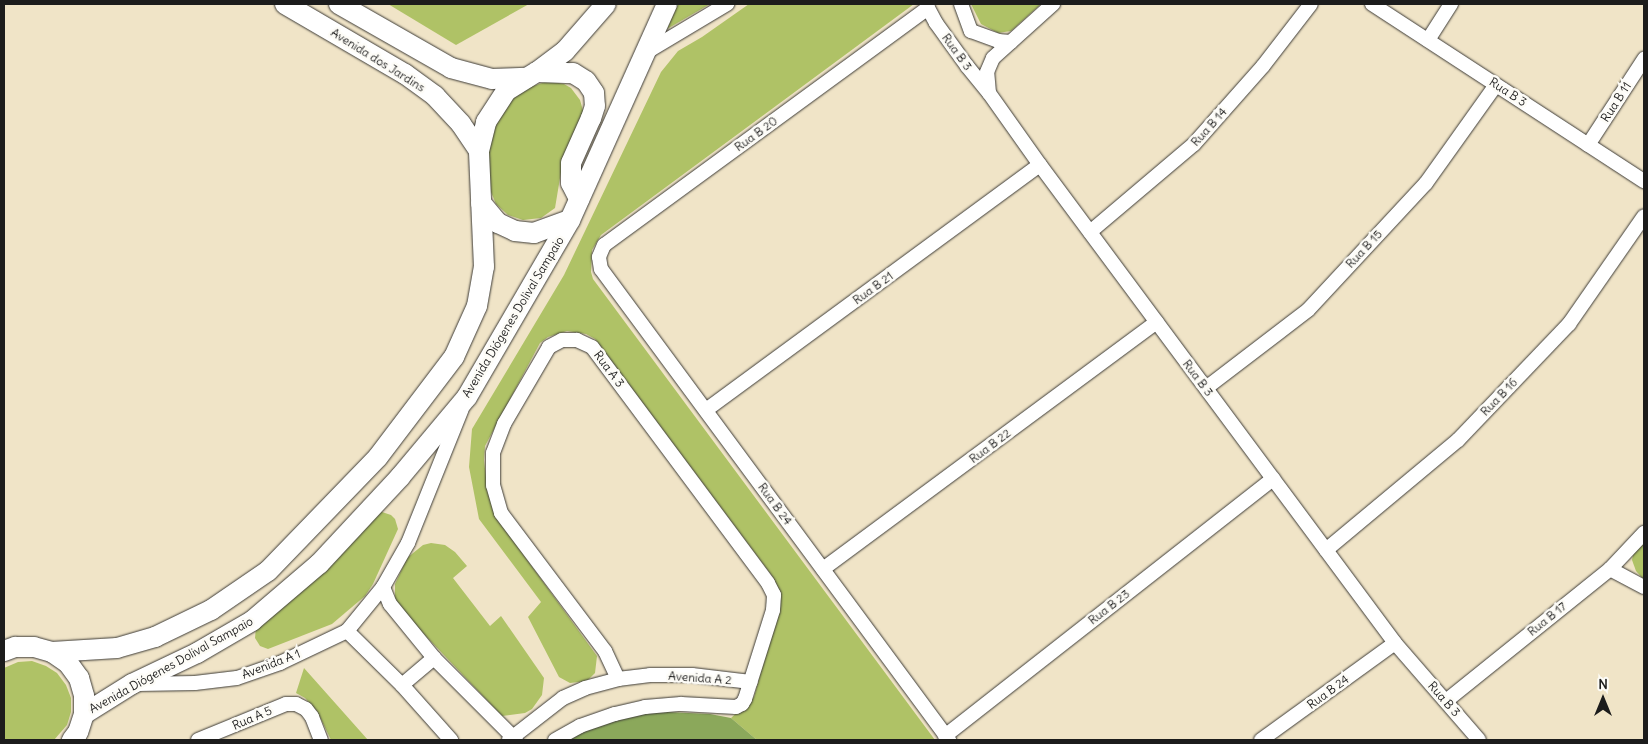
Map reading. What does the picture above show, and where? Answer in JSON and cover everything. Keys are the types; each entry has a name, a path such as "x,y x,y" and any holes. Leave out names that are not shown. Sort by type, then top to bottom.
{"street":[{"name":"Avenida dos Jardins","path":"285,4 405,74 435,96 461,124 479,151"},
{"path":"339,4 451,68 492,79 573,73 586,80 594,93 595,106 571,163 571,182 579,200"},
{"path":"4,651 15,647 34,647 52,652 86,652 117,648 155,637 211,610 268,571 378,457 454,357 477,306 484,267 479,151 486,122 506,91 533,75 565,51 606,4"},
{"name":"Avenida Diógenes Dolival Sampaio","path":"84,714 132,684 197,653 252,621 319,564 400,477 466,397 570,220 667,4"},
{"path":"645,53 727,4"},
{"path":"961,4 971,31 998,41 1011,42"},
{"path":"989,93 986,79 990,65 999,52 1053,4"},
{"name":"Rua B 14","path":"1090,232 1194,144 1263,66 1311,4"},
{"name":"Rua B 3","path":"1372,4 1644,181"},
{"path":"1428,40 1451,4"},
{"name":"Rua B 3","path":"928,6 936,23 967,66 989,93 1040,165 1395,643 1479,740"},
{"name":"Rua B 20","path":"601,269 599,257 604,245 928,6"},
{"name":"Rua B 11","path":"1588,145 1644,59"},
{"name":"Rua B 15","path":"1206,388 1308,310 1426,182 1496,85"},
{"name":"Rua B 21","path":"706,410 1040,165"},
{"path":"481,203 498,223 515,231 534,233 570,220"},
{"name":"Rua B 16","path":"1326,550 1458,440 1562,332 1644,216"},
{"name":"Rua B 24","path":"601,269 947,738"},
{"name":"Rua B 22","path":"823,569 1157,322"},
{"name":"Rua A 3","path":"618,679 605,651 501,513 493,485 493,453 504,424 549,346 562,340 577,340 592,347 768,583 774,595 774,610 751,682"},
{"name":"Avenida A 1","path":"132,684 195,683 237,678 280,663 346,632 383,587 408,543 447,451 466,397"},
{"name":"Rua B 23","path":"947,738 1273,479"},
{"name":"Rua B 17","path":"1446,701 1610,569 1644,533"},
{"path":"1610,569 1644,587"},
{"path":"383,587 390,604 434,658 513,739"},
{"path":"346,632 402,685 451,740"},
{"name":"Rua B 24","path":"1261,740 1395,643"},
{"path":"52,652 68,663 79,678 84,696 84,714 78,732 72,740"},
{"path":"402,685 434,658"},
{"name":"Avenida A 2","path":"513,739 563,698 585,688 618,679 650,675 692,675 751,682 745,699 736,707 681,704 645,707 615,714 580,726 555,740"},
{"name":"Rua A 5","path":"198,740 286,704 296,704 306,709 312,717 321,740"}],"green space":[{"path":"388,4 529,4 456,45"},
{"path":"678,4 710,4 667,29"},
{"path":"749,4 914,4 601,235 592,250 591,272 593,279 935,740 757,740 731,718 754,697 778,610 776,584 772,576 595,339 586,334 567,331 548,337 540,343 485,446 484,460 487,486 496,517 597,656 595,673 587,681 570,683 559,677 528,617 541,602 479,519 469,467 472,429 564,275 661,72 678,51 702,37"},
{"path":"971,4 1041,4 1011,31 998,33 981,24"},
{"path":"548,81 564,84 571,88 580,100 584,114 561,172 555,208 541,218 523,220 508,215 496,204 488,185 484,162 497,116 516,95 527,88"},
{"path":"382,512 391,515 395,519 398,529 373,584 365,596 332,624 268,649 260,646 255,638 256,627 377,513"},
{"path":"1644,537 1644,580 1636,571 1632,560"},
{"path":"431,543 445,545 455,552 467,566 453,578 490,626 501,616 544,678 542,695 532,709 525,713 502,716 401,610 395,600 395,584 407,558 423,545"},
{"path":"32,661 46,666 57,673 66,685 71,698 71,712 67,725 54,740 4,740 4,668 18,662"},
{"path":"304,668 368,740 331,740 317,711 305,698 296,693"},
{"path":"646,713 710,714 731,718 757,740 564,740 605,723"}]}
